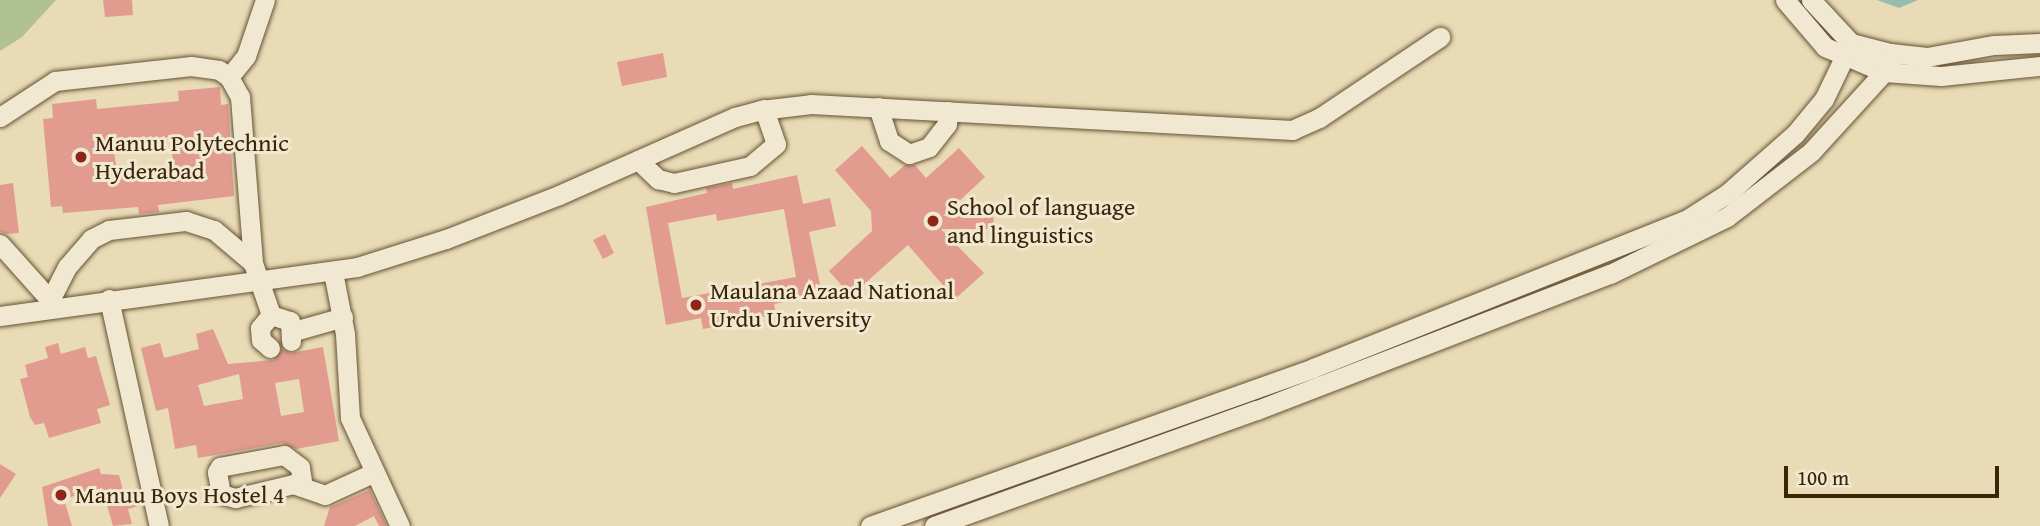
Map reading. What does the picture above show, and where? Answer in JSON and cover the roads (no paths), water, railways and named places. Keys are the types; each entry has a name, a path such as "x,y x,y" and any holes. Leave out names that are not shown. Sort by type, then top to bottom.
{"street":[{"path":"229,77 246,56 265,0"},
{"path":"1784,0 1825,47 1887,63 1941,76 2040,66"},
{"path":"1811,0 1847,51"},
{"path":"0,316 48,303 109,299 255,271 333,272 446,239 735,117 764,109 811,104 1292,130 1319,118 1440,37"},
{"path":"934,526 1257,410 1621,269 1727,217 1811,152 1887,63 1994,45 2040,43"},
{"path":"870,526 1313,368 1689,218 1728,193 1795,134 1824,99 1847,51"},
{"path":"0,117 55,81 191,66 229,77 240,97 255,271 271,315"},
{"path":"878,107 889,141 909,154 929,147 947,124 948,111"},
{"path":"638,160 658,179 674,183 750,166 776,144 764,109"},
{"path":"48,303 79,251 109,230 199,223 214,230 255,271"},
{"path":"0,244 48,303"},
{"path":"333,272 343,317 350,418 373,473 400,526"},
{"path":"109,299 159,526"},
{"path":"270,348 259,334 262,323 271,315 286,317 292,336 343,317"},
{"path":"303,487 325,495 373,473"}],"water":[{"path":"1877,0 1918,0 1899,8"}],"place":[{"name":"Manuu Polytechnic Hyderabad","path":"81,157"},
{"name":"School of language and linguistics","path":"933,221"},
{"name":"Maulana Azaad National Urdu University","path":"696,305"},
{"name":"Manuu Boys Hostel 4","path":"61,495"}]}
